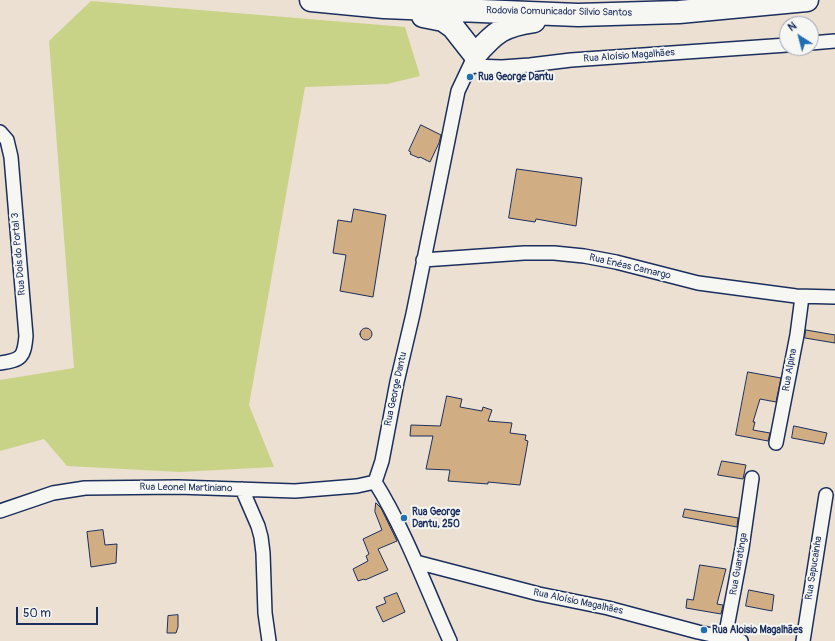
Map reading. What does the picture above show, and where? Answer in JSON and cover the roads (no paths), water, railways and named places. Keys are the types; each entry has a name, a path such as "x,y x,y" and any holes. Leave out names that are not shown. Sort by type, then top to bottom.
{"highway":[{"name":"Rodovia Comunicador Silvio Santos","path":"311,0 384,7 578,15 679,12 807,0"},
{"path":"384,7 443,20 458,32 473,60 488,40 499,31 517,23 578,15"}],"street":[{"path":"819,42 835,41"},
{"name":"Rua Aloísio Magalhães","path":"473,60 502,67 571,60 779,46"},
{"name":"Rua George Dantu","path":"375,482 382,461 396,382 413,314 458,91 473,60"},
{"name":"Rua Dois do Portal 3","path":"0,132 6,140 11,157 26,336 25,350 22,355 17,360 0,363"},
{"name":"Rua Enéas Camargo","path":"424,260 524,253 562,254 584,256 616,262 698,283 762,293 802,297 835,297"},
{"name":"Rua Alpina","path":"776,443 797,335 802,297"},
{"path":"375,482 392,511 450,641"},
{"name":"Rua Leonel Martiniano","path":"0,510 53,493 85,488 178,487 295,491 357,486 375,482"},
{"name":"Rua Guaratinga","path":"725,638 742,548 751,484"},
{"path":"242,489 258,526 261,537 265,613 269,641"},
{"name":"Rua Sapucainha","path":"803,641 826,495"},
{"name":"Rua Aloísio Magalhães","path":"416,562 539,594 608,608 698,632 741,641"}],"place":[{"name":"Rua George Dantu","path":"470,77"},
{"name":"Rua George Dantu, 250","path":"404,518"},
{"name":"Rua Aloisio Magalhães","path":"704,630"}]}
